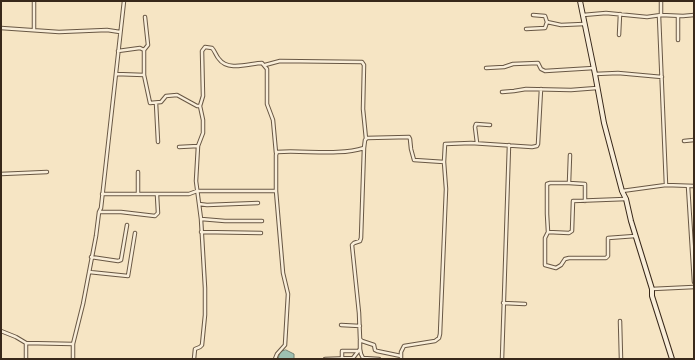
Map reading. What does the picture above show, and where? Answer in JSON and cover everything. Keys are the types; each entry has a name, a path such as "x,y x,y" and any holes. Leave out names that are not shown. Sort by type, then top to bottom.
{"street":[{"path":"34,1 34,30"},
{"path":"73,359 73,344 83,304 99,212 101,208 124,1"},
{"path":"580,1 604,123 622,191 626,199 631,222 652,289 652,296 672,359"},
{"path":"661,1 660,16 666,185"},
{"path":"583,15 606,13 647,17 661,14 678,16 694,15"},
{"path":"619,35 620,14"},
{"path":"526,29 545,28 547,22 545,16 533,15"},
{"path":"678,16 678,40"},
{"path":"145,17 148,45 144,50 144,75 150,103 162,102 166,96 177,95 197,106 200,106"},
{"path":"547,22 560,24 584,24"},
{"path":"1,28 59,32 107,30 120,32"},
{"path":"194,359 195,349 200,347 202,344 205,315 201,219 196,176 198,146 203,133 203,120 200,106 202,96 202,50 205,47 212,48 218,59 225,64 241,67 260,63 265,65 280,61 362,62 364,65 363,115 366,139 364,148 361,238 360,241 352,245 360,326 361,354 363,358 379,359 379,352"},
{"path":"118,50 140,48 144,50"},
{"path":"486,68 504,67 513,64 538,63 541,69 545,71 594,68"},
{"path":"265,65 267,69 267,104 273,120 276,153 276,191 283,273 288,294 285,345 275,359"},
{"path":"595,74 618,73 662,77"},
{"path":"116,74 144,75"},
{"path":"502,92 514,92 526,89 571,90 597,88"},
{"path":"360,340 374,345 375,350 379,352 401,358 401,352 404,346 439,338 446,190 444,162 445,145 446,143 477,143 534,147 538,144 541,89"},
{"path":"156,102 158,142"},
{"path":"477,143 476,124 490,125"},
{"path":"366,139 409,137 411,154 414,160 444,162"},
{"path":"684,141 694,140"},
{"path":"502,359 509,145"},
{"path":"179,147 198,146"},
{"path":"276,153 341,151 364,148"},
{"path":"569,183 570,155"},
{"path":"1,174 47,172"},
{"path":"138,172 138,194"},
{"path":"585,201 585,184 547,184 546,214 548,232 545,238 545,265 556,268 561,265 566,258 606,258 608,256 608,238 636,236"},
{"path":"622,191 656,188 666,185 694,186"},
{"path":"688,186 692,225 694,282"},
{"path":"102,194 158,195 189,194 197,192 276,191"},
{"path":"99,212 121,212 155,216 158,213 158,195"},
{"path":"548,232 571,232 573,201 626,199"},
{"path":"199,204 258,203"},
{"path":"201,219 262,221"},
{"path":"91,257 118,261 122,260 127,226"},
{"path":"201,232 261,233"},
{"path":"89,272 128,276 134,233"},
{"path":"652,289 694,287"},
{"path":"503,303 525,304"},
{"path":"620,321 621,359"},
{"path":"341,325 360,326"},
{"path":"1,331 26,343 73,344"},
{"path":"26,343 26,359"},
{"path":"325,358 352,358 360,349"},
{"path":"342,358 342,351 357,351"}],"shaded area":[{"path":"286,350 294,354 294,359 278,359 280,352"}]}
